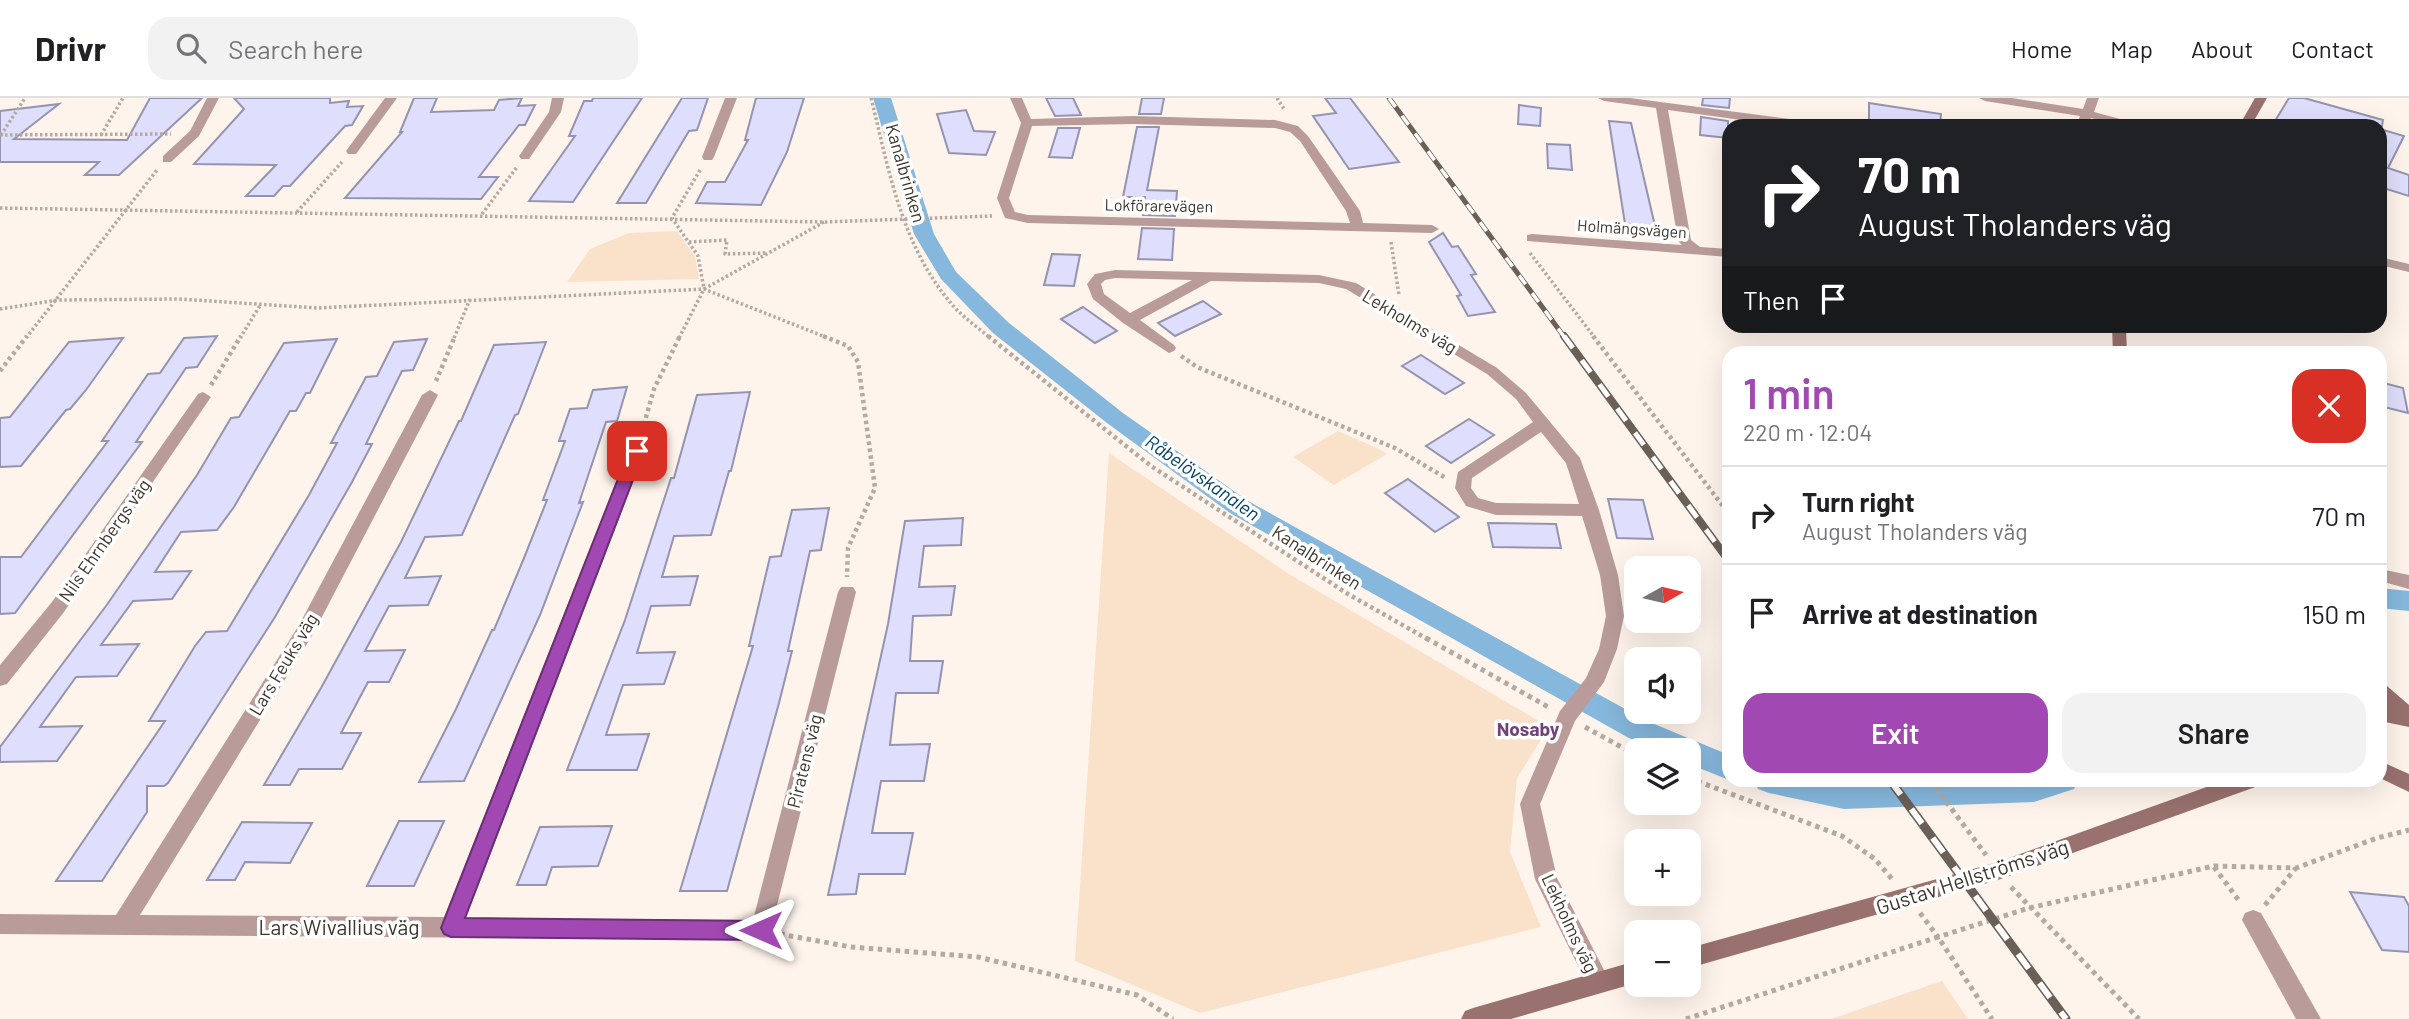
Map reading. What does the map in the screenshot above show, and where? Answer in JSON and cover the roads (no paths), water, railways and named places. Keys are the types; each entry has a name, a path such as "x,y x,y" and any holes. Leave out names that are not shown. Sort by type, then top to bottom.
{"street":[{"path":"167,159 195,133 213,98"},
{"path":"352,151 391,98"},
{"path":"525,156 555,112 558,98"},
{"path":"708,157 731,98"},
{"path":"1016,98 1027,123 1133,120 1275,124 1294,129 1304,139 1353,211 1358,227"},
{"path":"1604,98 1759,119"},
{"path":"1986,98 2080,119"},
{"path":"2085,119 2093,98"},
{"path":"2249,119 2261,98"},
{"path":"1661,106 1685,241 1696,250"},
{"name":"Lokförarevägen","path":"1027,123 1003,198 1010,215 1028,219 1432,229"},
{"name":"Holmängsvägen","path":"1532,238 1722,252"},
{"path":"2387,263 2409,268"},
{"name":"Lekholms väg","path":"1169,348 1098,296 1094,284 1100,277 1115,274 1319,279 1351,286 1492,371 1521,396 1574,462 1609,575 1615,615 1608,649 1594,682 1569,714 1530,804 1546,879 1598,982"},
{"path":"1128,320 1209,276"},
{"name":"Lars Feuks väg","path":"122,925 306,629 430,395"},
{"name":"Nils Ehrnbergs väg","path":"0,679 58,607 203,397"},
{"path":"1543,423 1464,476 1463,488 1472,502 1496,509 1591,510"},
{"path":"451,928 637,451"},
{"path":"2387,577 2409,582"},
{"name":"Piratens väg","path":"761,930 847,592"},
{"path":"2387,697 2409,717"},
{"path":"2387,714 2409,717"},
{"path":"2387,772 2409,783"},
{"name":"Gustav Hellströms väg","path":"1701,955 1998,872 2232,787"},
{"path":"2253,920 2309,1019"},
{"name":"Lars Wivallius väg","path":"0,924 761,930"},
{"path":"1473,1019 1624,975"}],"waterway":[{"name":"Råbelövskanalen","path":"882,98 924,234 948,275 1001,328 1115,418 1239,507 1637,729 1658,738"},
{"name":"Råbelövskanalen","path":"2387,599 2409,601"},
{"name":"Råbelövskanalen","path":"1701,756 1722,765"},
{"name":"Råbelövskanalen","path":"1802,787 1844,796 2040,787"}],"railway":[{"path":"1389,98 1565,338"},
{"path":"1564,336 1722,551"},
{"path":"1895,787 2066,1019"}],"district":[{"name":"Nosaby","path":"1528,728"}]}
